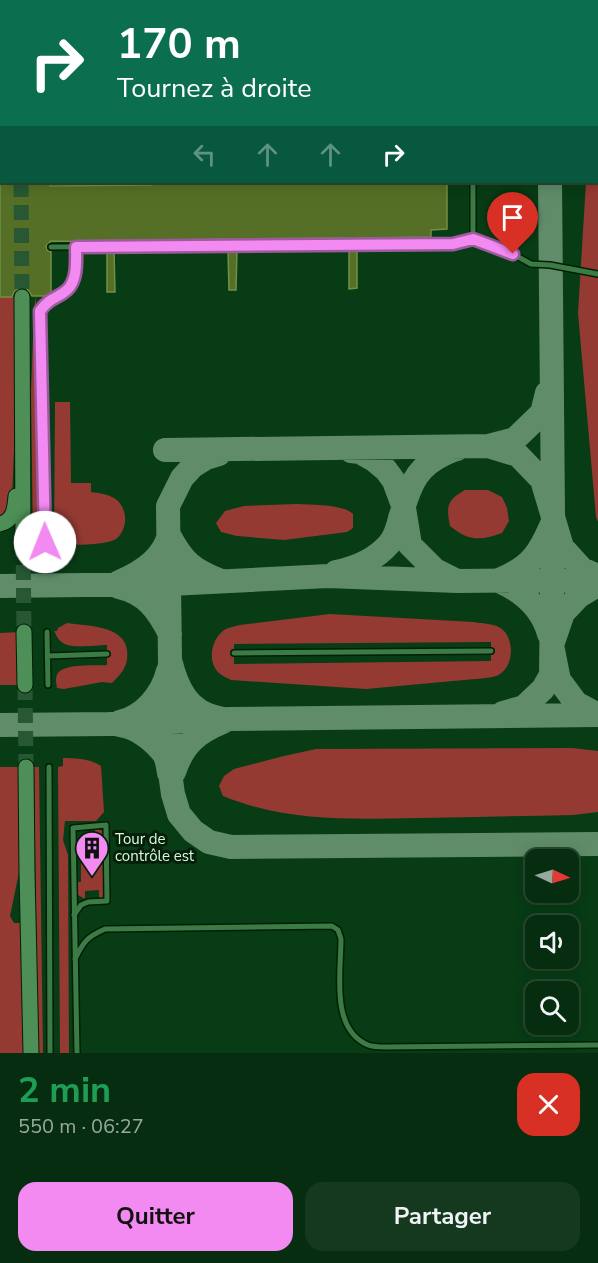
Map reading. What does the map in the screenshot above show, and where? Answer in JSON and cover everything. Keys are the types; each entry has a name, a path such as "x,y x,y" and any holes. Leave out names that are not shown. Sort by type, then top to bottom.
{"main road":[{"path":"22,297 23,542"},
{"path":"0,524 9,520 14,512 22,438"},
{"path":"24,632 25,685"},
{"path":"26,767 31,1053"}],"lane":[{"path":"473,183 473,239"},
{"path":"51,247 453,244 473,239 513,254 531,264 550,265 598,274"},
{"path":"45,542 40,311 47,301 66,290 72,283 76,267 76,247"},
{"path":"47,632 48,685"},
{"path":"234,653 491,651"},
{"path":"47,656 107,654"},
{"path":"49,767 50,1053"},
{"path":"74,915 81,905 88,902 107,901 106,825 73,828 74,915 77,1053"},
{"path":"75,959 91,935 105,929 332,926 338,930 341,939 340,1003 343,1017 355,1036 369,1046 598,1045"}],"shaded area":[{"path":"586,183 598,183 598,522 596,517 578,313"},
{"path":"36,296 39,542 33,542 31,392"},
{"path":"0,297 17,297 12,499 11,509 0,520"},
{"path":"55,402 70,402 71,483 91,483 91,492 111,497 122,506 125,524 116,539 104,543 54,544"},
{"path":"465,490 488,490 502,497 509,521 502,533 475,538 463,535 450,526 449,504 454,497"},
{"path":"297,504 342,508 353,514 353,528 347,532 284,540 237,536 221,532 216,523 225,511 244,506"},
{"path":"330,614 474,622 493,625 503,630 507,634 511,652 505,670 497,676 486,678 366,689 231,680 216,670 212,652 215,641 222,632 240,625","holes":["491,642 491,661 234,664 234,644"]},
{"path":"67,623 112,631 124,642 127,650 126,664 112,683 102,682 64,689 57,688 56,676 62,670 74,666 107,665 107,645 72,646 60,641 54,631"},
{"path":"21,632 21,685 0,685 0,633"},
{"path":"572,748 598,751 598,812 573,815 368,819 319,817 271,811 247,804 223,796 219,786 224,776 234,769 316,749"},
{"path":"63,758 88,760 101,766 104,812 96,821 65,821 63,840 68,855 69,1053 60,1053 58,767 63,766"},
{"path":"0,767 21,767 22,858 10,916 14,923 22,923 23,1053 0,1053"},
{"path":"34,767 39,767 43,1053 38,1053"},
{"path":"95,829 104,831 105,896 99,899 99,890 85,891 85,899 78,895 77,882 81,882 81,861 101,860 100,838 92,837 95,836"}],"building":[{"path":"0,183 50,183 50,186 152,185 152,183 447,183 447,229 431,230 431,237 357,238 357,240 349,240 349,238 237,239 237,241 228,241 228,239 51,241 46,246 51,252 51,294 32,296 27,289 21,287 14,292 12,297 0,297"},
{"path":"237,250 236,290 229,290 228,251"},
{"path":"349,250 357,250 357,288 349,289"},
{"path":"107,251 114,251 115,292 107,292"},
{"path":"82,840 97,840 98,859 82,859"}],"taxiway":[{"path":"503,713 524,707 543,689 551,675 553,514 550,183"},
{"path":"165,450 488,446 515,439 542,413 547,393"},
{"path":"488,446 518,455 542,480 562,547 582,569 598,576"},
{"path":"336,572 365,562 384,549 395,535 416,477 435,459 457,449"},
{"path":"351,451 360,452 386,470 394,481 404,508 410,545 435,570 455,580"},
{"path":"219,454 206,458 193,466 182,478 168,506 170,660 176,680 186,698 199,711 219,718"},
{"path":"501,579 519,570 538,552 551,526"},
{"path":"169,535 184,559 196,569 221,581"},
{"path":"119,582 150,564 162,551 169,535"},
{"path":"0,586 170,584 328,576 457,581 598,580"},
{"path":"499,581 516,590 531,602 542,616 549,634"},
{"path":"598,585 579,596 563,613 552,645 559,680 576,703 598,715"},
{"path":"119,587 144,598 156,610 170,634"},
{"path":"170,660 173,794 179,814 193,831 209,842 231,847 598,844"},
{"path":"120,722 137,715 151,703 157,696 168,671"},
{"path":"0,725 109,724 231,719 598,715"},
{"path":"174,772 186,747 205,731 223,722"},
{"path":"120,725 145,735 155,744 165,756 169,773"}],"tunnel":[{"path":"21,183 22,297"},
{"path":"23,542 24,632"},
{"path":"25,685 26,767"}],"place":[{"name":"Tour de contrôle est","path":"92,877"}],"route":[{"path":"45,542 40,311 47,301 66,290 72,283 76,267 76,247 453,244 473,239 513,254"}]}
